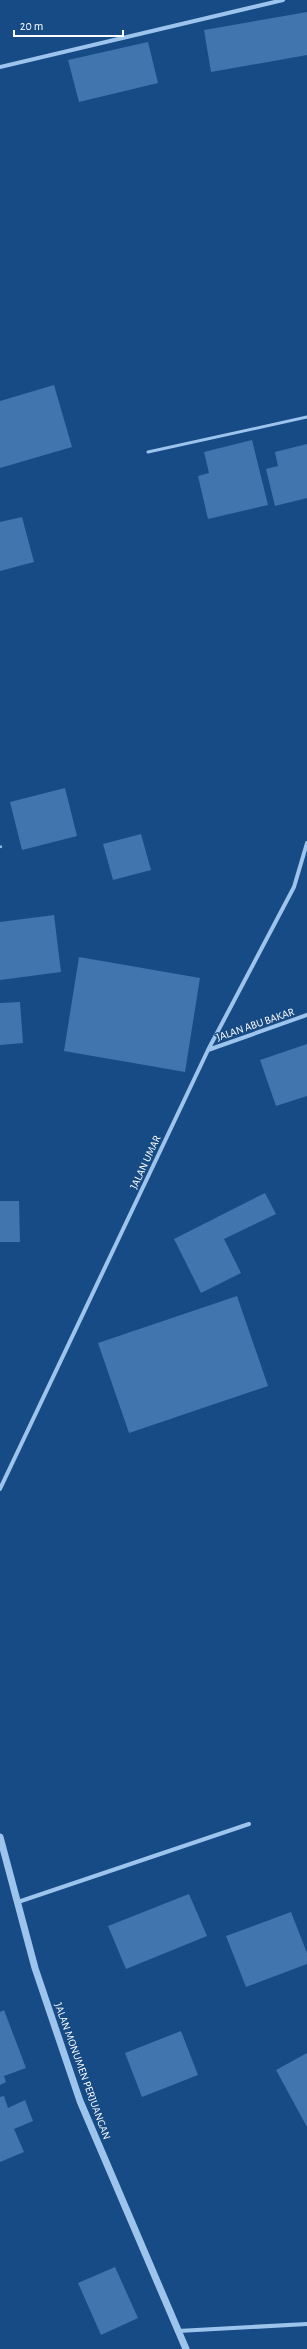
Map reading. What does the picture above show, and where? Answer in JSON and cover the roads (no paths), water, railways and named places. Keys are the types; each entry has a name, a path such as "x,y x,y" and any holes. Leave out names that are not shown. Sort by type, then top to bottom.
{"street":[{"path":"0,66 283,0"},
{"name":"JALAN UMAR","path":"0,1489 208,1050 294,887 307,843"},
{"name":"JALAN ABU BAKAR","path":"208,1050 307,1015"},
{"path":"18,1902 249,1824"},
{"name":"JALAN MONUMEN PERJUANGAN","path":"0,1837 35,1968 80,2101 186,2349"},
{"path":"178,2331 307,2324"}],"lane":[{"path":"148,452 307,417"}]}
